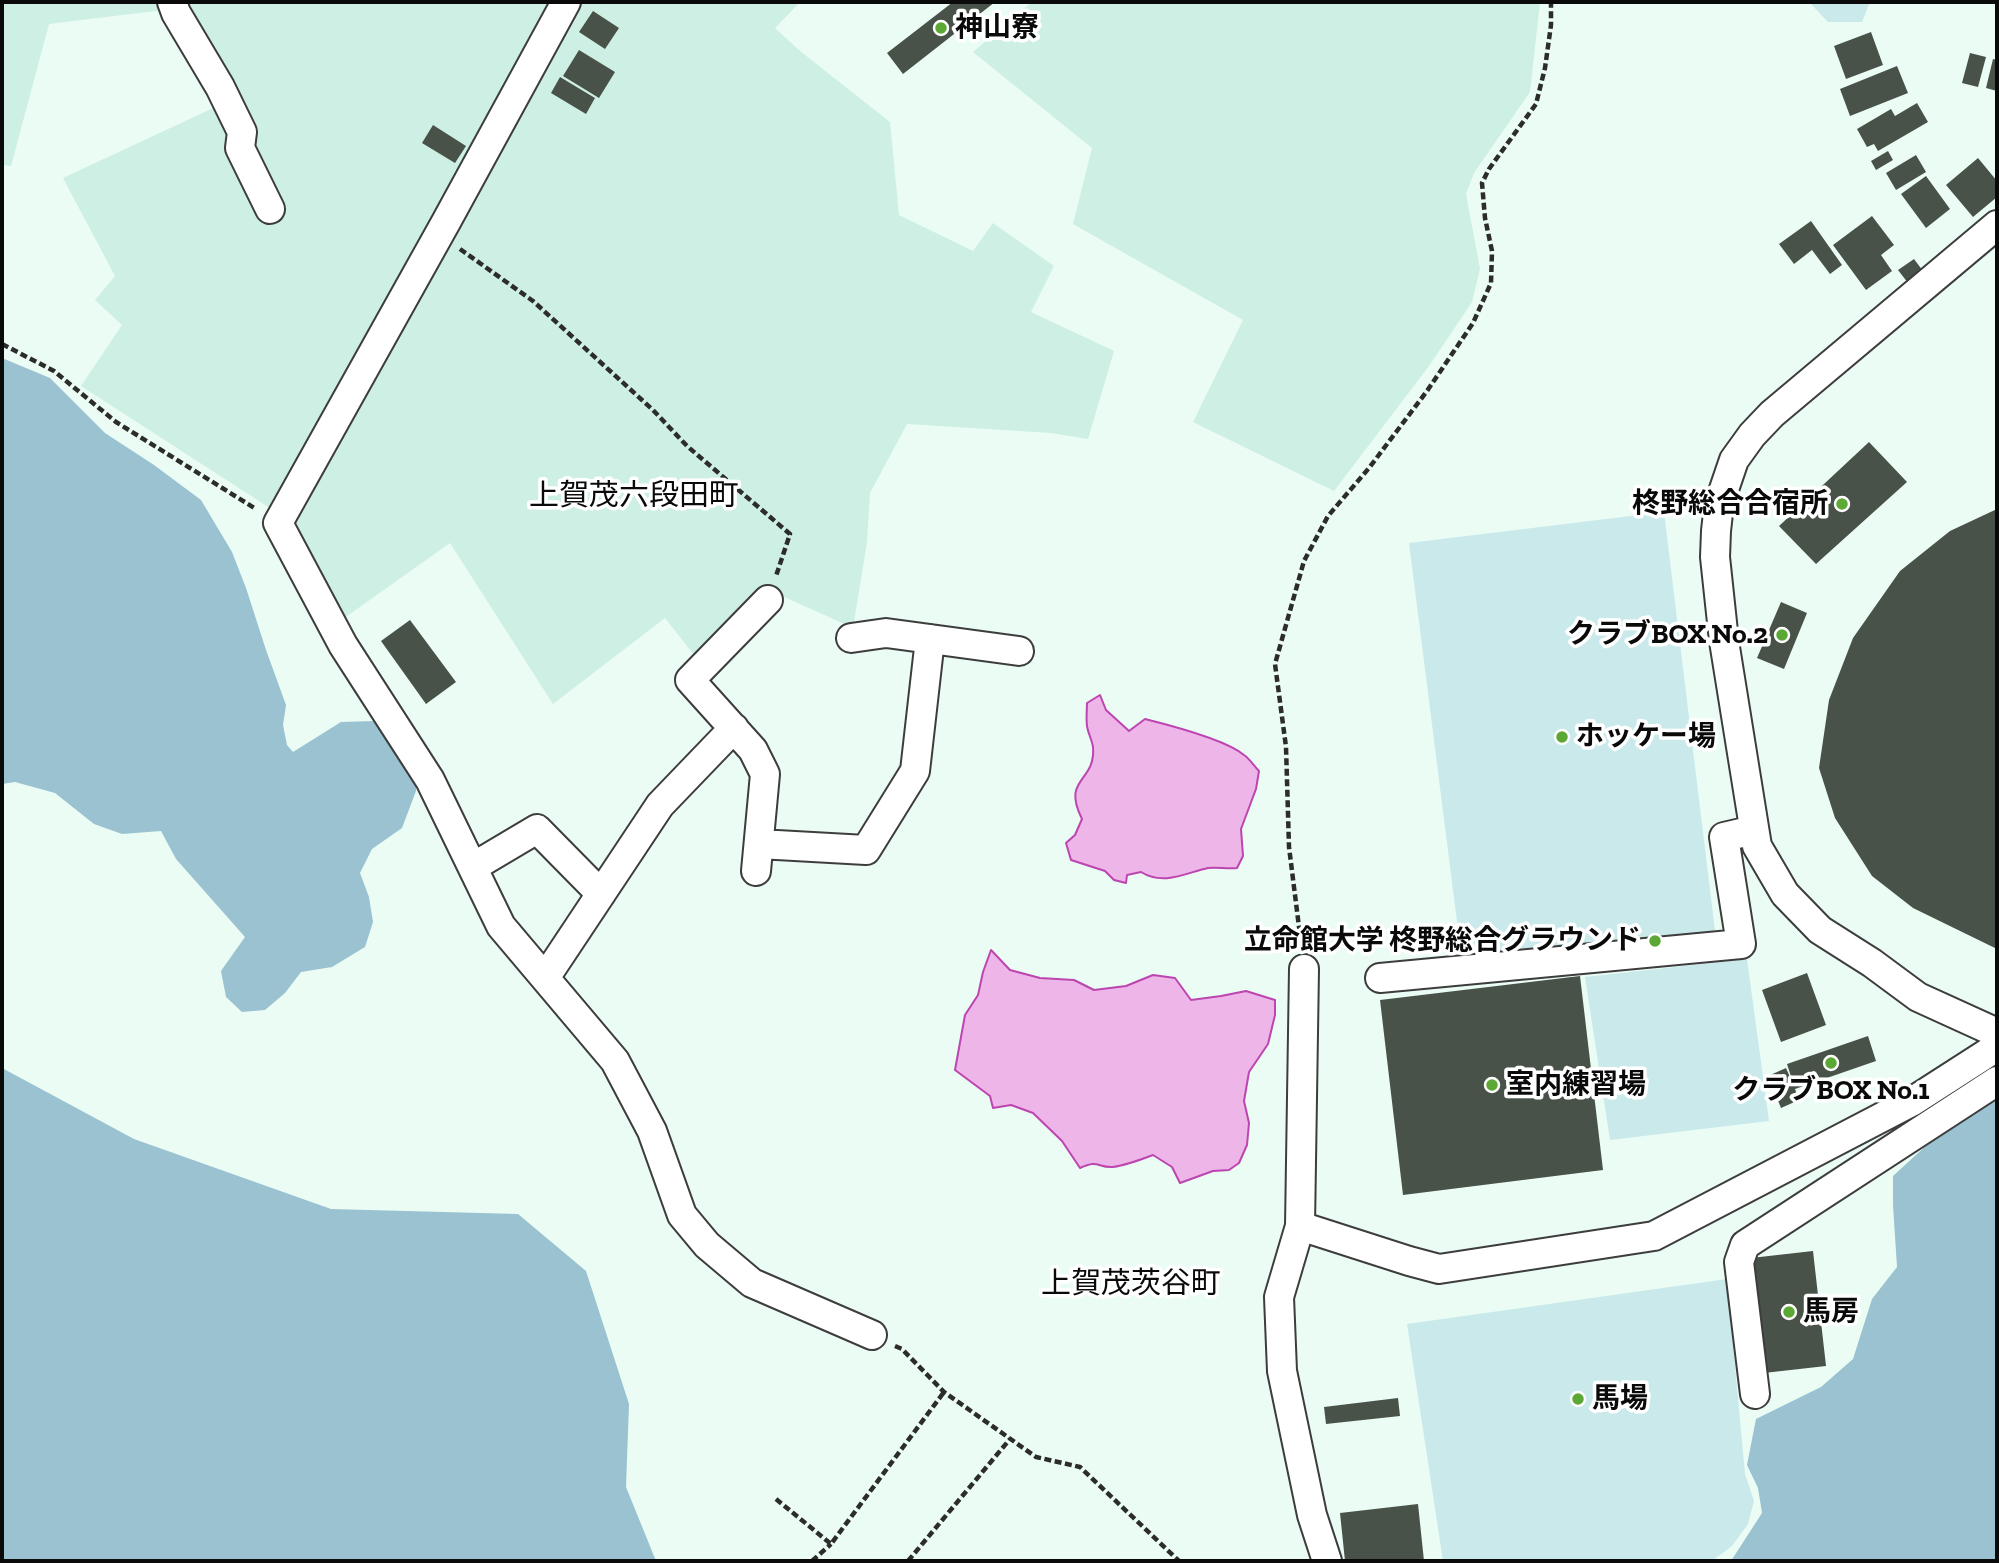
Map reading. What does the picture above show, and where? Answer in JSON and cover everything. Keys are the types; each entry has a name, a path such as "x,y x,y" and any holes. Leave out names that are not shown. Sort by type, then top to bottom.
{"street":[{"path":"172,2 242,132 240,148 270,209"},
{"path":"566,2 278,523 343,645 430,780 501,926 615,1061 652,1131 682,1215 708,1245 752,1283 872,1335"},
{"path":"1997,225 1772,414 1752,435 1734,460 1718,504 1715,557 1723,629 1756,846 1785,894 1820,930 1872,963 1918,997 1997,1033"},
{"path":"768,600 690,680 753,750 765,774 758,858 866,850 915,771 930,639"},
{"path":"850,638 886,633 1019,651"},
{"path":"545,978 660,806 733,728"},
{"path":"472,867 537,829 601,894"},
{"path":"1380,978 1741,944 1724,837 1754,830"},
{"path":"1304,969 1300,1226 1279,1297 1282,1371 1312,1516 1327,1561"},
{"path":"1300,1226 1439,1269 1654,1236 1913,1101 1997,1047"},
{"path":"1755,1394 1740,1262 1745,1245 1997,1081"}],"path":[{"path":"1304,969 1289,847 1286,747 1275,664 1304,561 1328,516 1369,468 1427,391 1473,323 1491,283 1492,251 1485,218 1482,183 1489,169 1536,104 1545,68 1551,2"},
{"path":"439,233 533,301 653,410 687,446 790,534 768,600"},
{"path":"2,344 54,371 116,422 278,523"},
{"path":"872,1335 902,1349 944,1392 1036,1457 1080,1467 1179,1561"},
{"path":"812,1561 831,1544 944,1392"},
{"path":"908,1561 1010,1439"},
{"path":"776,1499 831,1544"}],"green space":[{"path":"2,2 163,2 163,10 49,24 11,166 2,165"},
{"path":"187,2 556,2 276,512 81,386 122,325 95,300 115,276 63,178 239,96"},
{"path":"566,2 800,2 775,28 890,122 899,215 973,251 993,223 1054,266 1031,312 1114,351 1088,439 1051,433 907,424 870,493 867,542 853,628 769,590 698,660 665,618 553,704 450,543 333,626 278,523"},
{"path":"1032,2 1540,2 1530,92 1474,173 1466,194 1480,269 1472,302 1429,366 1334,491 1193,422 1243,320 1073,224 1092,148 973,52"}],"shaded area":[{"path":"1809,2 1870,2 1862,22 1828,22"},
{"path":"2,358 50,378 105,433 201,500 232,552 246,588 286,705 283,725 287,745 293,752 341,722 374,721 401,746 416,771 416,791 402,828 372,849 360,873 369,897 373,922 365,947 332,967 301,972 285,993 265,1010 242,1012 226,997 221,971 245,937 176,859 161,831 122,834 94,824 55,793 15,782 2,784"},
{"name":"ホッケー場","path":"1664,512 1715,931 1462,961 1409,543"},
{"path":"1100,695 1106,710 1129,731 1145,719 1196,733 1235,749 1248,758 1259,771 1256,789 1241,829 1243,856 1237,868 1208,868 1166,878 1141,872 1127,875 1126,883 1114,880 1105,871 1071,860 1066,843 1075,835 1082,819 1075,795 1093,759 1093,747 1087,726 1087,703"},
{"path":"991,950 1010,970 1040,978 1074,980 1094,990 1126,986 1153,975 1175,978 1191,1000 1246,991 1275,1000 1275,1015 1268,1044 1249,1072 1244,1101 1249,1123 1247,1145 1239,1163 1229,1170 1213,1171 1180,1183 1172,1167 1153,1155 1118,1166 1095,1164 1080,1168 1062,1141 1033,1113 1011,1105 993,1108 990,1096 955,1070 965,1015 978,995"},
{"path":"1747,959 1769,1121 1610,1140 1585,977"},
{"path":"2,1068 134,1139 331,1209 518,1214 586,1271 629,1404 626,1487 656,1561 2,1561"},
{"path":"1997,1100 1997,1561 1731,1561 1762,1513 1758,1488 1747,1465 1756,1419 1821,1387 1853,1359 1872,1299 1897,1267 1893,1176 1953,1121"},
{"name":"馬場","path":"1727,1279 1745,1474 1754,1501 1748,1524 1732,1546 1712,1561 1443,1561 1407,1324"}],"building":[{"name":"神山寮","path":"953,2 995,2 903,74 887,53"},
{"path":"593,11 619,28 605,49 579,32"},
{"path":"1871,32 1883,65 1846,79 1834,46"},
{"path":"579,50 615,72 599,98 563,76"},
{"path":"1970,53 1986,57 1978,87 1962,83"},
{"path":"1993,59 1997,60 1997,91 1986,88"},
{"path":"1897,66 1908,93 1850,116 1840,89"},
{"path":"560,77 595,98 586,114 551,93"},
{"path":"1917,103 1928,122 1878,151 1874,144 1867,147 1857,129 1891,109 1895,116"},
{"path":"433,125 466,146 455,163 422,143"},
{"path":"1888,151 1893,160 1876,170 1871,161"},
{"path":"1916,155 1926,172 1896,190 1886,173"},
{"path":"1978,158 1997,181 1997,197 1973,217 1946,185"},
{"path":"1926,176 1950,209 1926,228 1901,194"},
{"path":"1872,216 1894,245 1881,255 1892,271 1866,290 1833,245"},
{"path":"1811,221 1842,265 1830,274 1812,250 1794,264 1779,244"},
{"path":"1914,259 1923,271 1908,283 1898,270"},
{"name":"柊野総合合宿所","path":"1869,442 1907,482 1816,564 1779,526"},
{"path":"1997,509 1997,949 1913,908 1872,876 1835,818 1819,768 1829,700 1853,638 1900,571 1950,531"},
{"name":"クラブBOX No.2","path":"1781,602 1807,613 1784,669 1757,658"},
{"path":"410,620 456,682 426,704 381,641"},
{"path":"1807,973 1826,1025 1781,1042 1762,990"},
{"name":"室内練習場","path":"1580,976 1603,1170 1403,1195 1380,1000"},
{"name":"クラブBOX No.1","path":"1868,1036 1876,1061 1795,1089 1799,1100 1781,1108 1768,1076 1786,1068 1794,1086 1787,1064"},
{"name":"馬房","path":"1813,1251 1826,1366 1764,1373 1751,1258"},
{"path":"1398,1398 1400,1416 1326,1424 1324,1407"},
{"path":"1418,1504 1424,1561 1345,1561 1340,1513"}],"place":[{"name":"神山寮","path":"941,28"},
{"name":"柊野総合合宿所","path":"1842,504"},
{"name":"クラブBOX No.2","path":"1782,635"},
{"name":"ホッケー場","path":"1562,737"},
{"name":"立命館大学 柊野総合グラウンド","path":"1655,941"},
{"name":"クラブBOX No.1","path":"1831,1063"},
{"name":"室内練習場","path":"1492,1085"},
{"name":"馬房","path":"1789,1312"},
{"name":"馬場","path":"1578,1399"}],"district":[{"name":"上賀茂六段田町","path":"634,496"},
{"name":"上賀茂茨谷町","path":"1131,1284"}]}
